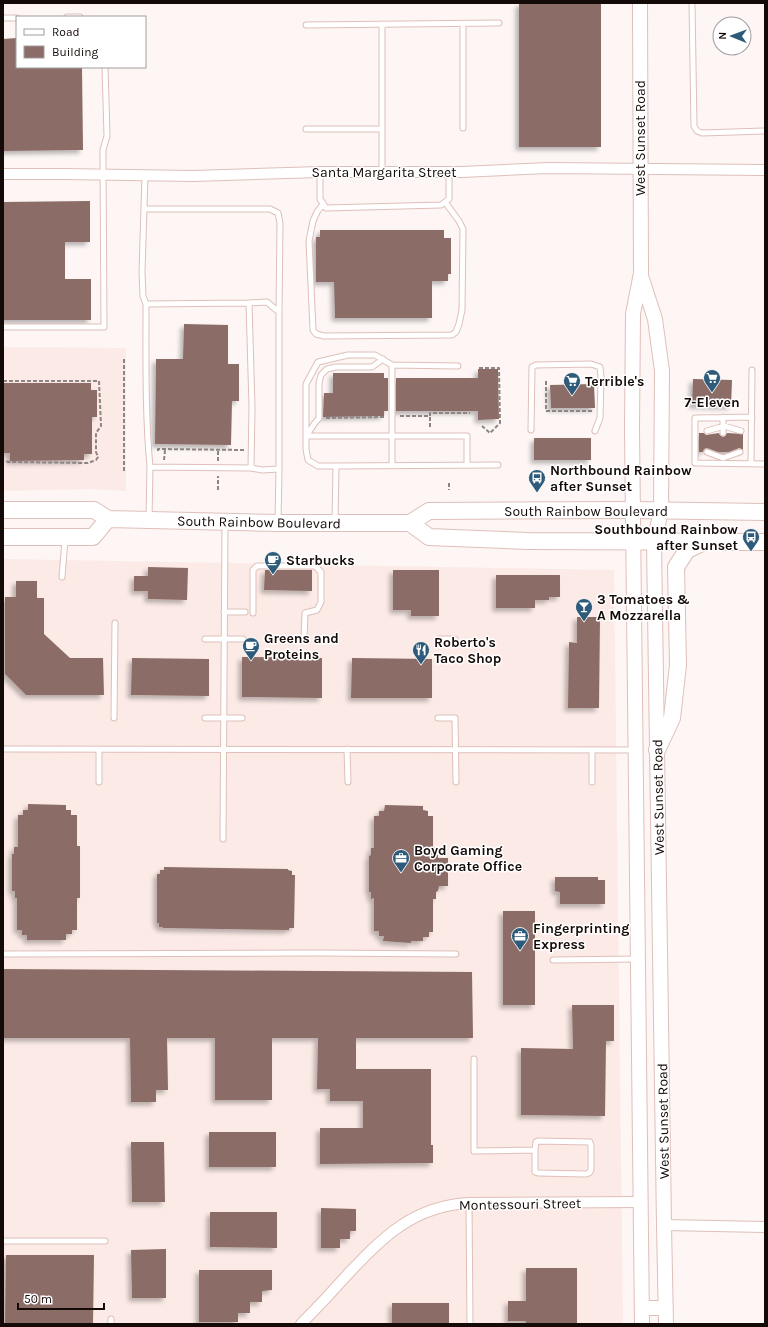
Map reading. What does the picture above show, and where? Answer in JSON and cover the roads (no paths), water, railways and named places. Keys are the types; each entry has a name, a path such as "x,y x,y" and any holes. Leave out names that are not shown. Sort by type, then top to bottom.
{"main road":[{"name":"West Sunset Road","path":"640,3 641,273 633,314 633,542 642,1324"},
{"name":"West Sunset Road","path":"641,273 655,319 662,371 661,511 654,542 666,1324"},
{"name":"South Rainbow Boulevard","path":"3,510 94,510 108,519 278,523 410,523 429,511 633,510 765,512"},
{"path":"3,537 93,537 108,519"},
{"name":"South Rainbow Boulevard","path":"410,523 429,537 528,541 765,542"},
{"path":"636,750 657,750 672,718 678,665 676,567 687,550 706,541"},
{"path":"638,959 660,959"},
{"path":"642,1308 666,1308"}],"street":[{"name":"Santa Margarita Street","path":"3,174 193,176 320,172 449,172 548,168 765,170"},
{"name":"Montessouri Street","path":"301,1324 381,1240 404,1223 422,1214 458,1204 469,1203 641,1202"},
{"path":"664,1225 765,1227"}],"lane":[{"path":"692,3 694,126 697,131 702,133 765,131"},
{"path":"3,18 16,18"},
{"path":"382,24 382,172"},
{"path":"463,24 463,128"},
{"path":"306,25 499,24"},
{"path":"3,327 104,327 102,174 103,150 107,136 105,68"},
{"path":"306,129 382,129"},
{"path":"320,172 320,198 326,208 441,205 449,199 449,172"},
{"path":"145,175 142,272 143,296 146,304 145,363 147,440 150,467 149,520"},
{"path":"323,204 312,221 309,241 313,330 316,334 324,336 452,335 456,332 462,310 462,229 459,221 445,202"},
{"path":"144,209 270,209 278,213 280,223 278,523"},
{"path":"249,302 252,407 251,468"},
{"path":"146,304 267,302 279,312"},
{"path":"458,366 392,364 375,355 348,355 318,362 306,384 306,449 308,460 318,466 498,465"},
{"path":"306,436 319,418 319,383 321,375 327,369 336,367 372,367 383,359"},
{"path":"392,364 392,465"},
{"path":"531,430 532,367 536,365 591,364 600,367 601,377 600,418 594,431"},
{"path":"751,463 752,370"},
{"path":"752,418 695,418 695,463 723,460 765,464"},
{"path":"723,433 724,418"},
{"path":"707,431 724,426 741,431"},
{"path":"306,436 467,436 467,465"},
{"path":"723,460 724,451"},
{"path":"707,452 723,460"},
{"path":"723,460 740,452"},
{"path":"335,523 336,466"},
{"path":"150,467 251,468 262,470 279,469"},
{"path":"223,839 225,521"},
{"path":"62,576 66,537"},
{"path":"252,612 253,570 257,566 315,566 321,572 321,602 316,610 305,613 304,639"},
{"path":"224,612 245,612"},
{"path":"114,718 115,623"},
{"path":"205,639 243,639"},
{"path":"439,639 455,639"},
{"path":"205,718 242,718"},
{"path":"438,718 455,718 456,782"},
{"path":"3,749 636,750"},
{"path":"99,750 99,782"},
{"path":"347,750 348,782"},
{"path":"592,750 592,782"},
{"path":"3,954 456,954"},
{"path":"553,960 638,959"},
{"path":"474,1059 474,1151 534,1150"},
{"path":"538,1141 590,1142 591,1170 586,1174 535,1172 534,1150 536,1142 538,1141"},
{"path":"469,1203 470,1324"},
{"path":"3,1242 105,1241"}],"place":[{"name":"7-Eleven","path":"712,393"},
{"name":"Terrible's","path":"572,396"},
{"name":"Northbound Rainbow after Sunset","path":"537,493"},
{"name":"Southbound Rainbow after Sunset","path":"751,552"},
{"name":"Starbucks","path":"273,575"},
{"name":"3 Tomatoes & A Mozzarella","path":"584,622"},
{"name":"Greens and Proteins","path":"251,661"},
{"name":"Roberto's Taco Shop","path":"421,665"},
{"name":"Boyd Gaming Corporate Office","path":"401,873"},
{"name":"Fingerprinting Express","path":"520,951"}]}
